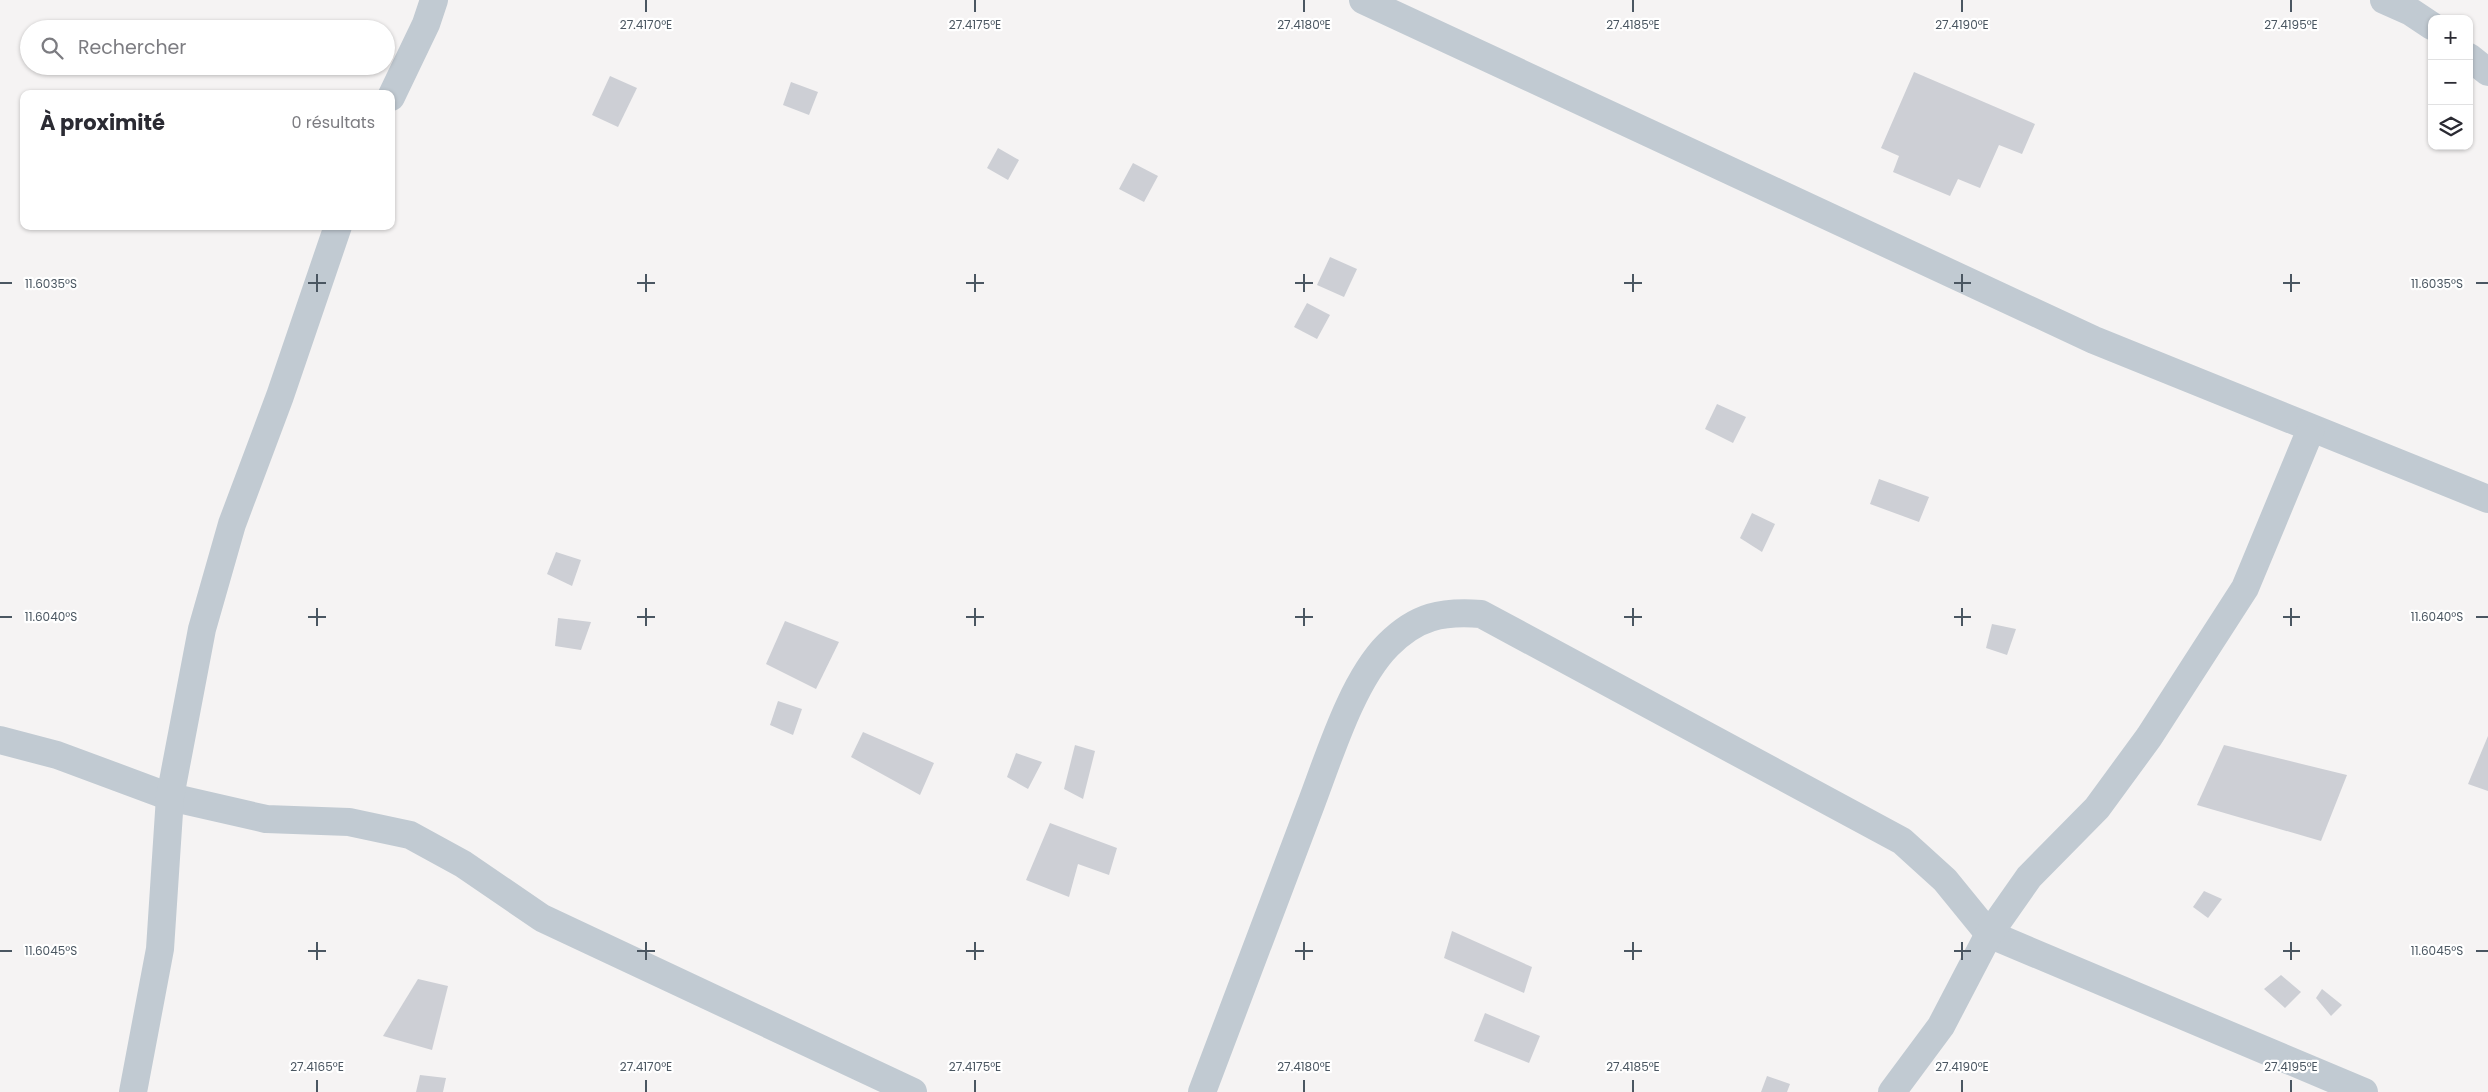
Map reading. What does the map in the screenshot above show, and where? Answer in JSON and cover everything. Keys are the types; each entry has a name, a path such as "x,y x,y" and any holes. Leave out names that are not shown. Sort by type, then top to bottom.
{"street":[{"path":"394,90 426,24 434,0"},
{"path":"1363,0 2094,340 2488,499"},
{"path":"2384,0 2411,12 2428,23"},
{"path":"2473,60 2488,72"},
{"path":"133,1092 160,950 170,797 202,629 232,524 280,396 337,230"},
{"path":"1892,1092 1940,1026 1989,934 2029,877 2097,808 2149,737 2240,596 2311,429"},
{"path":"1202,1092 1349,705 1388,645 1414,625 1438,614 1481,614 1902,841 1945,880 1989,934 2364,1092"},
{"path":"0,740 57,754 170,797 266,819 349,822 410,835 463,864 542,918 913,1092"}],"building":[{"path":"1914,72 2035,124 2022,154 1999,145 1980,188 1958,179 1950,196 1893,172 1899,156 1881,148"},
{"path":"610,76 637,88 618,127 592,115"},
{"path":"791,82 818,92 809,115 783,105"},
{"path":"998,148 1019,160 1008,180 987,168"},
{"path":"1133,163 1158,176 1144,202 1119,189"},
{"path":"1330,257 1357,269 1344,297 1317,285"},
{"path":"1307,303 1330,315 1317,339 1294,327"},
{"path":"1717,404 1746,417 1733,443 1705,429"},
{"path":"1879,479 1929,497 1919,522 1870,504"},
{"path":"1752,513 1775,524 1762,552 1740,538"},
{"path":"556,552 581,560 572,586 547,574"},
{"path":"558,618 591,622 581,650 555,646"},
{"path":"785,621 839,642 816,689 766,664"},
{"path":"1992,624 2016,629 2007,655 1986,648"},
{"path":"778,701 802,709 793,735 770,725"},
{"path":"863,732 934,763 920,795 851,757"},
{"path":"2488,736 2488,791 2468,784"},
{"path":"1075,745 1095,751 1083,799 1064,789"},
{"path":"2224,745 2347,775 2321,841 2197,805"},
{"path":"1016,753 1042,762 1028,789 1007,777"},
{"path":"1050,823 1117,848 1109,875 1078,864 1069,897 1026,880"},
{"path":"2204,891 2222,899 2208,918 2193,907"},
{"path":"1452,931 1532,967 1524,993 1444,958"},
{"path":"2281,975 2301,992 2285,1008 2264,989"},
{"path":"418,979 448,986 432,1050 383,1036"},
{"path":"2322,989 2342,1005 2331,1016 2316,998"},
{"path":"1485,1013 1540,1036 1529,1063 1474,1041"},
{"path":"420,1075 446,1078 443,1092 416,1092"},
{"path":"1767,1076 1790,1084 1787,1092 1761,1092"}]}
